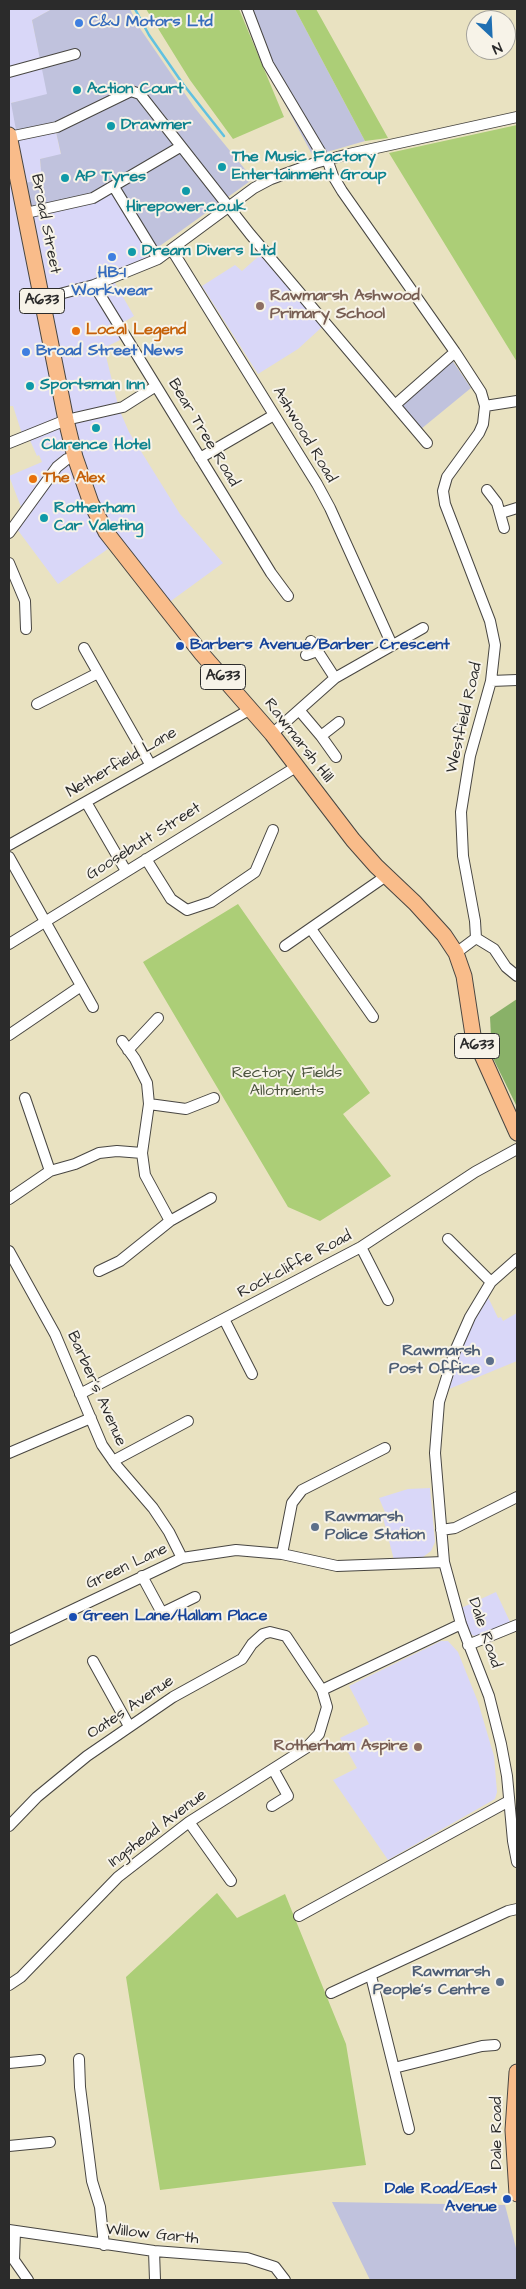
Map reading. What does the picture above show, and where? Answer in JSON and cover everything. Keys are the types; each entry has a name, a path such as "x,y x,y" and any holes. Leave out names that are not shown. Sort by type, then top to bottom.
{"main road":[{"name":"Broad Street","path":"10,142 26,213 66,420 77,462"},
{"name":"Rawmarsh Hill","path":"77,462 91,503 106,532 202,654 272,734 353,840 444,935 456,953"},
{"name":"A633","path":"456,953 464,976 473,1035 517,1133"},
{"name":"Dale Road","path":"517,2072 514,2103 517,2194"}],"street":[{"path":"247,9 268,64 324,156 333,176 455,352 481,392 484,406 517,401"},
{"path":"9,72 75,54"},
{"path":"10,142 57,127 118,97 135,91 145,99 180,147 229,208 427,443"},
{"path":"41,296 52,296 94,285 158,259 254,188 272,178 324,156 394,144 517,117"},
{"path":"26,213 92,198 114,187 180,147"},
{"path":"114,187 158,259"},
{"name":"Ashwood Road","path":"172,250 330,508 392,645"},
{"name":"Bear Tree Road","path":"94,285 271,573 288,596"},
{"path":"395,405 455,352"},
{"path":"9,443 66,420 119,409 156,386"},
{"name":"Westfield Road","path":"476,938 475,922 463,856 461,812 470,756 491,681 494,635 480,593 444,504 443,491 447,477 479,433 485,414 484,406"},
{"path":"200,458 274,415"},
{"path":"9,533 58,466 67,459 77,462"},
{"path":"487,490 501,513 504,528"},
{"path":"501,513 517,508"},
{"path":"9,563 25,602 26,629"},
{"path":"272,734 335,678 423,628"},
{"path":"311,641 335,678"},
{"path":"84,648 150,764"},
{"path":"306,654 318,651"},
{"path":"37,704 98,673"},
{"path":"491,681 517,680"},
{"name":"Netherfield Lane","path":"9,845 150,764 251,709"},
{"path":"299,710 336,756"},
{"path":"321,736 339,722"},
{"name":"Goosebutt Street","path":"9,944 296,767"},
{"path":"86,802 126,871"},
{"path":"146,859 171,899 187,910 211,902 255,872 273,830"},
{"path":"9,857 93,1007"},
{"path":"285,946 386,876"},
{"path":"311,929 373,1017"},
{"path":"456,953 476,938 494,949 506,967 517,976"},
{"path":"9,1035 81,986"},
{"path":"158,1018 125,1046 147,1082 149,1104 142,1153 145,1175 170,1221"},
{"path":"25,1098 50,1171"},
{"path":"149,1104 186,1109 214,1098"},
{"name":"Rockcliffe Road","path":"80,1394 361,1247 475,1172 517,1149"},
{"path":"9,1199 50,1171 75,1164 99,1153 117,1151 142,1153"},
{"path":"99,1271 120,1262 170,1221 211,1198"},
{"path":"448,1239 491,1282"},
{"path":"361,1247 388,1300"},
{"name":"Barber's Avenue","path":"9,1251 55,1334 102,1445 169,1532 182,1558"},
{"name":"Dale Road","path":"517,1259 491,1282 454,1351 439,1402 436,1453 444,1562 461,1624 489,1696 499,1735 507,1776 512,1841 517,1862"},
{"path":"224,1319 252,1374"},
{"path":"9,1453 91,1418"},
{"path":"113,1461 188,1421"},
{"path":"282,1554 292,1503 302,1490 384,1448"},
{"path":"441,1530 454,1528 517,1497"},
{"name":"Green Lane","path":"9,1640 182,1558 236,1550 282,1554 337,1566 444,1562"},
{"path":"142,1576 162,1614 195,1597"},
{"path":"322,1690 461,1624"},
{"path":"468,1644 517,1625"},
{"name":"Oates Avenue","path":"9,1826 37,1797 79,1762 129,1726 203,1679 242,1659 259,1637 270,1632 286,1636 322,1690"},
{"path":"93,1661 129,1726"},
{"name":"Ingshead Avenue","path":"9,1985 21,1977 118,1877 189,1822 306,1748 318,1734 327,1707 322,1690"},
{"path":"272,1806 288,1796 273,1769"},
{"path":"299,1916 509,1801"},
{"path":"189,1822 231,1881"},
{"path":"331,1992 371,1976 508,1911 517,1909"},
{"path":"371,1976 409,2129"},
{"path":"394,2068 482,2046 494,2045"},
{"path":"79,2059 80,2087 92,2181 100,2208 104,2245"},
{"path":"9,2063 40,2060"},
{"path":"9,2146 50,2142"},
{"path":"12,2231 14,2260 28,2280"},
{"name":"Willow Garth","path":"12,2231 154,2251 247,2258 275,2267 286,2280"},
{"path":"154,2251 155,2280"}],"shaded area":[{"path":"9,9 52,9 32,20 48,95 11,103 54,123 61,155 40,159 42,180 20,184 114,187 158,259 112,278 134,316 119,325 126,337 104,348 119,409 129,432 180,514 223,563 164,606 115,544 58,584 14,525 23,512 9,476 42,462 39,455 37,456 28,436 23,437 13,406 9,406"},
{"path":"52,9 130,9 139,27 194,107 253,179 157,248 114,187 26,213 19,184 42,180 40,159 61,154 54,123 16,130 11,103 47,94 32,20"},
{"path":"242,9 295,9 365,141 313,156 265,67"},
{"name":"Rawmarsh Ashwood Primary School","path":"260,255 322,327 298,349 258,374 202,286 235,265 242,271"},
{"path":"452,360 471,388 421,429 400,405"},
{"path":"488,1297 498,1318 501,1317 503,1321 517,1313 517,1361 449,1389 464,1339"},
{"path":"430,1488 435,1542 431,1551 423,1557 394,1560 383,1518 387,1517 379,1498 408,1489"},
{"path":"496,1592 511,1624 479,1638 472,1635 468,1632 459,1609"},
{"name":"Rotherham Aspire","path":"441,1641 448,1641 458,1652 478,1702 494,1756 497,1792 495,1799 388,1860 333,1780 357,1768 340,1738 369,1724 349,1686"},
{"path":"332,2202 505,2205 517,2252 517,2280 370,2280"}],"green space":[{"path":"146,9 239,9 284,117 233,139 190,80"},
{"path":"295,9 316,9 388,138 365,141"},
{"path":"517,125 517,362 389,153"},
{"name":"Rectory Fields Allotments","path":"238,904 370,1093 343,1114 391,1176 320,1221 288,1207 143,962"},
{"path":"517,999 517,1107 492,1056 490,1017"},
{"path":"217,1893 237,1918 285,1894 346,2044 366,2165 160,2190 126,1977"}],"waterway":[{"path":"135,9 149,35 183,84 224,136"}],"place":[{"name":"C&J Motors Ltd","path":"79,23"},
{"name":"Action Court","path":"77,90"},
{"name":"Drawmer","path":"111,126"},
{"name":"The Music Factory Entertainment Group","path":"222,167"},
{"name":"AP Tyres","path":"65,178"},
{"name":"Hirepower.co.uk","path":"186,191"},
{"name":"Dream Divers Ltd","path":"132,252"},
{"name":"HB-I Workwear","path":"112,257"},
{"name":"Rawmarsh Ashwood Primary School","path":"260,306"},
{"name":"Local Legend","path":"76,331"},
{"name":"Broad Street News","path":"26,352"},
{"name":"Sportsman Inn","path":"30,386"},
{"name":"Clarence Hotel","path":"96,428"},
{"name":"The Alex","path":"33,479"},
{"name":"Rotherham Car Valeting","path":"44,518"},
{"name":"Barbers Avenue/Barber Crescent","path":"180,646"},
{"name":"Rawmarsh Post Office","path":"490,1361"},
{"name":"Rawmarsh Police Station","path":"315,1527"},
{"name":"Green Lane/Hallam Place","path":"73,1617"},
{"name":"Rotherham Aspire","path":"418,1747"},
{"name":"Rawmarsh People's Centre","path":"500,1982"},
{"name":"Dale Road/East Avenue","path":"507,2199"}]}
